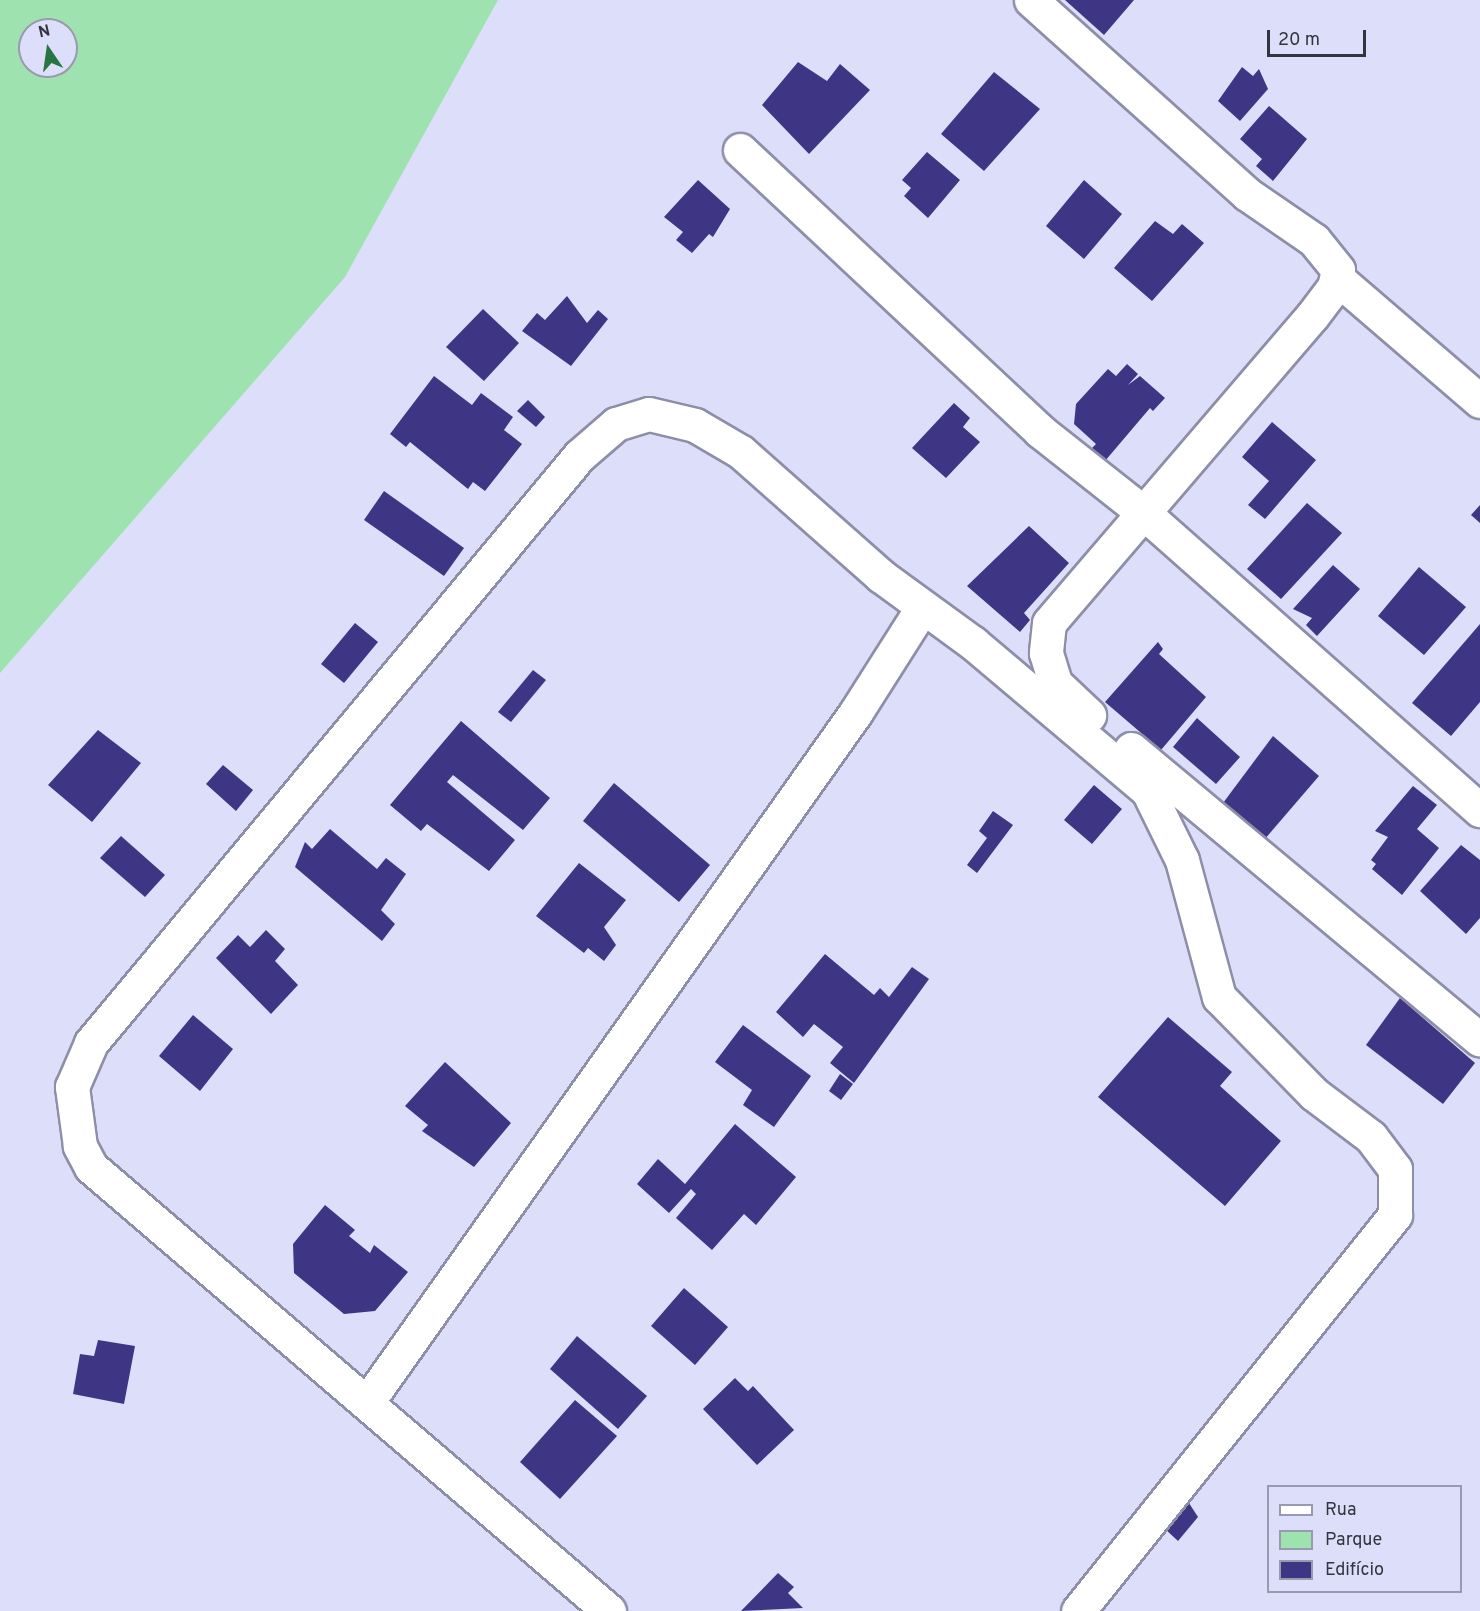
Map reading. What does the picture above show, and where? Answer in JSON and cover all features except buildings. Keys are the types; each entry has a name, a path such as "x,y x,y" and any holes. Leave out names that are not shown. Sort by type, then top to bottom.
{"street":[{"path":"1031,0 1247,194 1314,240 1332,258 1338,279 1480,401"},
{"path":"740,150 1040,431 1144,514 1480,810"},
{"path":"1338,279 1144,514 1049,623 1046,652 1055,683 1480,1040"},
{"path":"609,1611 368,1401 91,1167 72,1109 81,1058 579,456 616,424 649,414 666,416 695,425 741,452 922,608 973,643 1148,791 1182,860 1219,997 1314,1094 1371,1137 1395,1169 1399,1188 1395,1215 1078,1611"},
{"path":"368,1401 856,712 922,608"}],"green space":[{"path":"0,0 498,0 345,277 0,673"}]}
